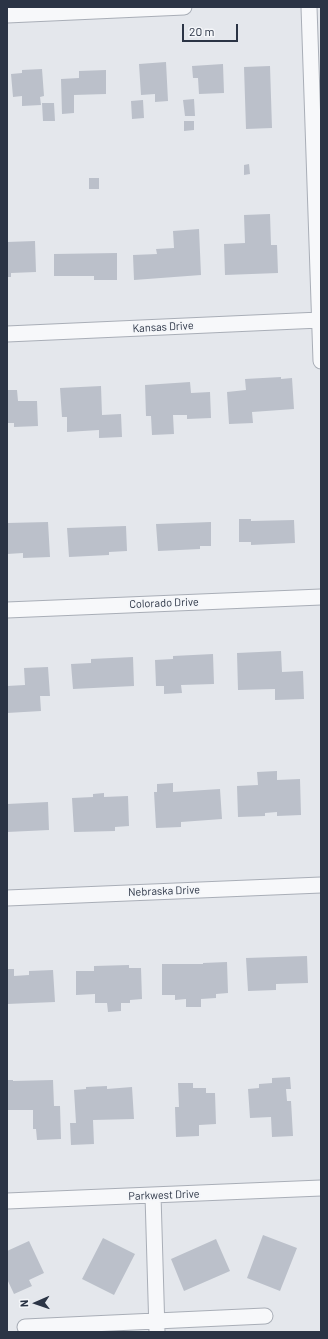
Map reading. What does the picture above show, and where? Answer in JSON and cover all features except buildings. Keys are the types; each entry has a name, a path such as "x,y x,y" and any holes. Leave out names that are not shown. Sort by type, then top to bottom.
{"street":[{"path":"7,15 184,7"},
{"path":"309,7 321,361"},
{"name":"Kansas Drive","path":"7,334 320,320"},
{"name":"Colorado Drive","path":"7,610 321,597"},
{"name":"Nebraska Drive","path":"7,898 321,885"},
{"name":"Parkwest Drive","path":"7,1201 321,1188"},
{"path":"153,1195 156,1326"},
{"path":"25,1327 156,1326 265,1316"}]}
